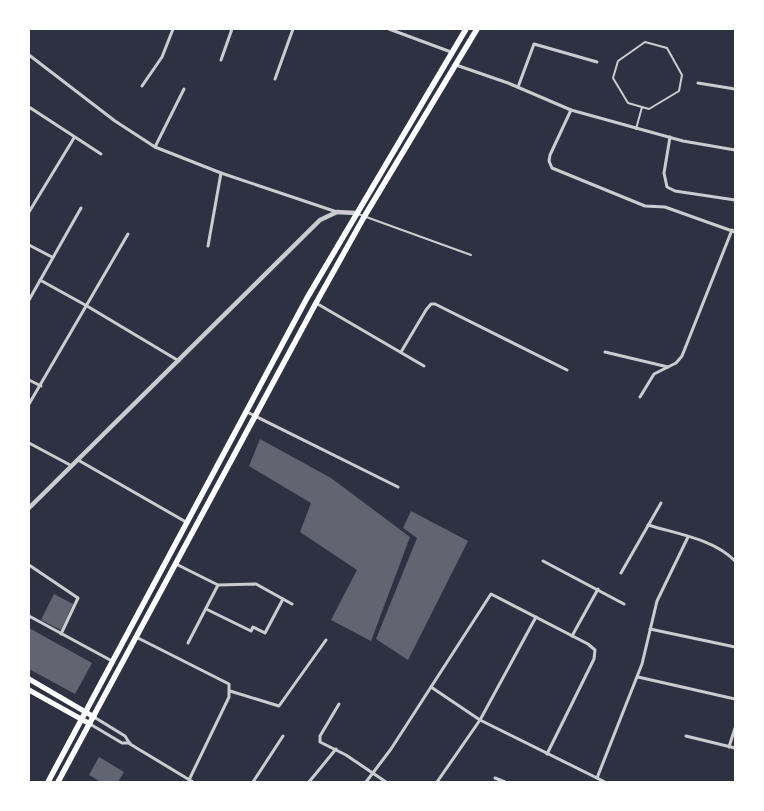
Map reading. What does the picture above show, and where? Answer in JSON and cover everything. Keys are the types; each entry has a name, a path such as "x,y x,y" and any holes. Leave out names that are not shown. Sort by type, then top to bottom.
{"highway":[{"path":"48,782 170,552 355,213 466,29"},
{"path":"58,782 316,303 364,217 477,29"},
{"path":"170,552 179,557"}],"main road":[{"path":"29,679 94,717"},
{"path":"29,690 90,724"}],"street":[{"path":"142,86 162,57 173,29"},
{"path":"221,60 232,29"},
{"path":"275,79 293,29"},
{"path":"389,29 452,52"},
{"path":"518,87 534,44 597,62"},
{"path":"29,55 115,121 155,147 221,173 337,212 355,213"},
{"path":"456,65 518,87 571,110 636,129 735,150"},
{"path":"698,82 735,89"},
{"path":"155,147 184,89"},
{"path":"29,107 101,154"},
{"path":"571,110 550,155 549,162 552,168 645,206 665,207 734,231 684,352 678,361 654,374 640,397"},
{"path":"670,137 664,174 667,187 675,191 735,200"},
{"path":"29,212 74,138"},
{"path":"208,246 221,173"},
{"path":"29,300 81,208"},
{"path":"29,508 320,220 337,212"},
{"path":"29,404 128,234"},
{"path":"29,245 52,257"},
{"path":"40,280 178,361"},
{"path":"316,303 424,366"},
{"path":"401,352 426,310 436,304 567,370"},
{"path":"605,352 668,367"},
{"path":"29,380 40,386"},
{"path":"247,412 398,487"},
{"path":"29,443 72,466"},
{"path":"78,460 187,522"},
{"path":"621,573 661,503"},
{"path":"648,525 722,549 735,560"},
{"path":"597,778 638,678 656,601 688,537"},
{"path":"543,561 624,604"},
{"path":"29,564 77,596 78,602 62,634"},
{"path":"175,564 218,585 256,584 292,604"},
{"path":"188,644 218,585"},
{"path":"572,636 598,589"},
{"path":"366,782 374,773 491,594 591,646 595,654 547,754"},
{"path":"206,609 251,631 253,627 265,633 283,599"},
{"path":"29,616 113,662"},
{"path":"437,782 480,720 536,617"},
{"path":"650,629 735,647"},
{"path":"136,637 229,684 230,691 189,780"},
{"path":"230,691 279,706 326,640"},
{"path":"638,678 735,699"},
{"path":"430,687 480,720 605,782"},
{"path":"339,704 319,737 322,744 336,750 386,782"},
{"path":"94,717 125,736 130,744"},
{"path":"90,724 122,742 130,744 194,782"},
{"path":"729,747 735,728"},
{"path":"253,782 283,736"},
{"path":"686,736 735,748"},
{"path":"309,782 336,750"},
{"path":"495,778 505,782"}],"lane":[{"path":"645,42 666,48 682,75 679,91 649,109 642,107 628,103 613,78 618,60 645,42"},
{"path":"636,129 642,107"},
{"path":"355,213 471,255"}],"building":[{"path":"260,439 331,478 410,537 371,641 331,620 357,570 300,532 311,503 249,466"},
{"path":"411,511 468,541 408,660 376,639 417,538 403,528"},
{"path":"54,594 73,604 61,630 41,620"},
{"path":"29,628 92,663 75,694 29,669"},
{"path":"99,757 124,772 118,782 101,782 89,775"}]}
